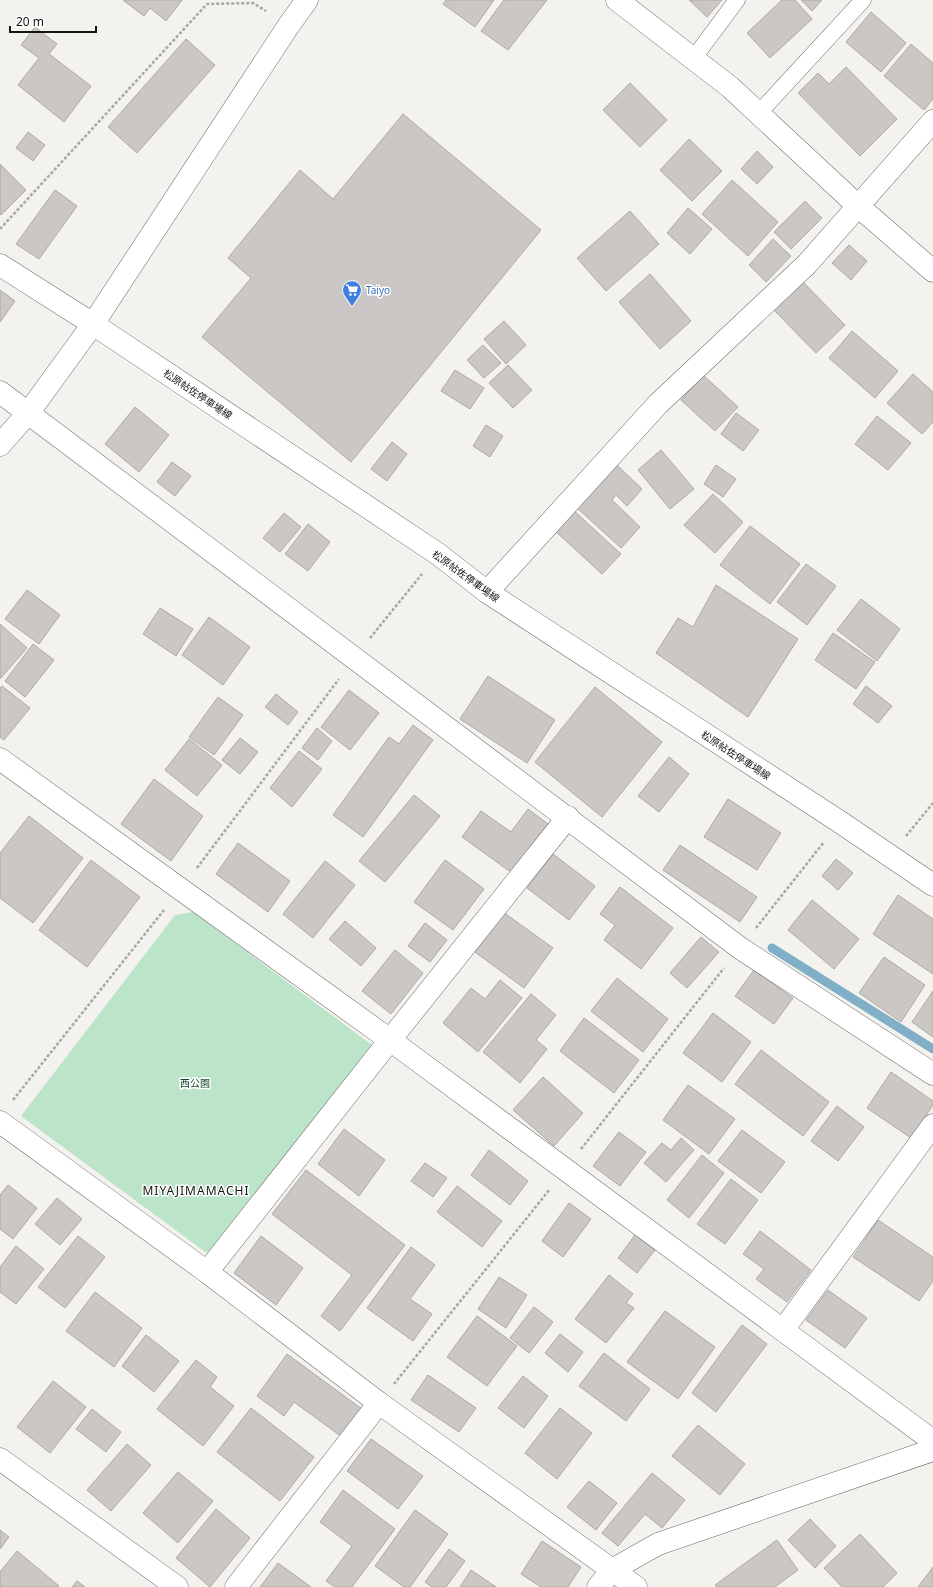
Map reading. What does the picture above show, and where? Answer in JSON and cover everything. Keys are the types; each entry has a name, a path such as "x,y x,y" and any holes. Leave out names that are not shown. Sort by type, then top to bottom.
{"street":[{"path":"0,446 29,412 93,324 289,25 307,0"},
{"path":"617,0 730,87 858,206 933,271"},
{"path":"486,592 658,404 807,264 933,121"},
{"name":"松原帖佐停車場線","path":"0,265 93,324 438,554 486,592 840,822 933,885"},
{"path":"0,392 29,412 740,948 933,1074"},
{"path":"0,759 390,1040 933,1441"},
{"path":"207,1272 568,817"},
{"path":"5,1113 207,1272 379,1403 636,1587"},
{"path":"783,1330 933,1125"},
{"path":"236,1587 379,1403"},
{"path":"598,1587 612,1570 658,1544 933,1450"},
{"path":"0,1459 177,1587"}],"lane":[{"path":"693,59 737,0"},
{"path":"758,114 863,0"}],"path":[{"path":"0,229 207,4 253,3 289,25"},
{"path":"5,1113 181,889 354,658 438,554"},
{"path":"890,855 933,803"},
{"path":"379,1403 840,822"}],"green space":[{"name":"西公園","path":"193,912 372,1045 212,1257 21,1116 175,915"}],"building":[{"path":"123,0 182,0 166,21 150,8 144,16"},
{"path":"446,0 494,0 475,27 443,4"},
{"path":"504,0 547,0 508,50 481,31"},
{"path":"689,0 722,0 707,17"},
{"path":"782,0 795,0 812,19 770,58 747,33"},
{"path":"801,0 822,0 812,11"},
{"path":"871,12 906,43 881,72 846,42"},
{"path":"35,27 57,44 49,54 91,86 64,122 18,85 39,58 21,45"},
{"path":"186,39 215,65 137,153 108,127"},
{"path":"911,44 933,63 933,99 924,110 884,76"},
{"path":"846,67 897,119 860,156 798,93 818,73 829,84"},
{"path":"630,83 667,120 640,147 603,110"},
{"name":"Taiyo","path":"403,114 541,230 351,462 202,337 251,278 228,258 300,170 333,199"},
{"path":"28,132 45,145 33,161 16,148"},
{"path":"689,139 722,171 692,201 660,170"},
{"path":"757,151 773,167 757,184 741,169"},
{"path":"0,164 26,190 1,215 0,214"},
{"path":"732,180 778,222 748,256 702,214"},
{"path":"55,190 77,206 39,259 16,244"},
{"path":"805,201 822,218 791,249 774,232"},
{"path":"688,208 712,229 690,254 667,233"},
{"path":"630,211 659,244 606,291 577,258"},
{"path":"773,239 791,256 766,282 749,265"},
{"path":"849,245 867,261 851,280 832,263"},
{"path":"650,274 691,321 660,349 619,302"},
{"path":"799,278 845,325 816,353 770,306"},
{"path":"0,290 15,301 0,322"},
{"path":"504,321 526,345 506,364 484,339"},
{"path":"852,331 898,371 875,398 829,358"},
{"path":"483,345 501,363 484,378 467,360"},
{"path":"508,365 532,390 513,408 489,383"},
{"path":"455,370 484,388 470,409 441,391"},
{"path":"913,374 933,392 933,422 922,434 887,403"},
{"path":"703,375 738,407 715,431 681,400"},
{"path":"135,407 169,435 139,472 105,444"},
{"path":"736,413 759,430 743,451 721,434"},
{"path":"877,416 911,443 888,470 855,444"},
{"path":"486,425 503,436 490,457 473,446"},
{"path":"392,442 407,454 387,481 371,469"},
{"path":"661,450 694,489 670,509 638,470"},
{"path":"172,462 191,476 175,496 157,482"},
{"path":"615,463 642,489 627,506 616,495 612,500 640,527 621,548 575,506"},
{"path":"716,465 736,479 723,497 704,484"},
{"path":"713,494 743,522 715,553 684,525"},
{"path":"571,508 621,554 602,574 553,529"},
{"path":"284,513 301,527 280,552 263,538"},
{"path":"308,524 330,542 308,571 285,554"},
{"path":"750,526 800,564 770,604 720,565"},
{"path":"806,564 836,586 807,625 777,602"},
{"path":"716,585 798,639 748,717 656,653 678,618 693,627"},
{"path":"27,590 60,615 39,644 5,619"},
{"path":"861,599 900,629 877,661 837,630"},
{"path":"160,608 193,629 176,656 143,634"},
{"path":"209,617 250,647 223,685 182,655"},
{"path":"0,624 27,648 0,679"},
{"path":"833,633 875,662 856,689 815,660"},
{"path":"33,644 54,660 25,697 5,681"},
{"path":"488,676 555,720 527,763 460,719"},
{"path":"2,686 30,708 4,740 0,737 0,688"},
{"path":"866,686 892,706 878,723 853,704"},
{"path":"595,687 662,742 602,817 535,762"},
{"path":"349,690 379,713 350,750 321,727"},
{"path":"276,694 298,712 288,725 265,707"},
{"path":"218,697 243,715 214,755 189,737"},
{"path":"413,725 433,740 363,837 333,815 389,737 399,744"},
{"path":"317,728 332,741 318,760 302,748"},
{"path":"240,738 258,752 240,774 222,760"},
{"path":"189,739 222,765 197,796 165,770"},
{"path":"299,751 322,769 292,807 270,788"},
{"path":"669,757 689,774 659,812 638,796"},
{"path":"154,779 203,816 171,861 121,824"},
{"path":"414,795 440,816 385,882 359,861"},
{"path":"728,799 781,833 757,870 704,837"},
{"path":"528,809 548,824 512,873 462,837 481,811 511,832"},
{"path":"29,816 83,858 33,923 0,898 0,853"},
{"path":"238,843 290,881 268,912 216,874"},
{"path":"680,845 757,897 740,922 663,870"},
{"path":"553,854 595,886 569,920 527,888"},
{"path":"836,859 853,873 838,890 822,876"},
{"path":"91,860 140,897 87,967 39,930"},
{"path":"445,860 484,889 453,930 414,902"},
{"path":"325,861 355,885 313,938 283,914"},
{"path":"620,887 673,928 641,969 604,940 615,925 600,914"},
{"path":"898,895 933,919 933,974 873,934"},
{"path":"812,900 859,939 834,969 788,930"},
{"path":"503,912 553,948 524,988 475,952"},
{"path":"345,921 376,948 361,966 329,939"},
{"path":"425,923 447,940 430,962 408,946"},
{"path":"701,937 719,952 687,988 670,973"},
{"path":"395,950 423,973 391,1014 362,991"},
{"path":"884,957 925,985 901,1022 859,993"},
{"path":"754,970 793,998 774,1024 735,996"},
{"path":"617,978 668,1019 643,1052 591,1011"},
{"path":"500,980 522,998 478,1052 443,1023 471,988 485,999"},
{"path":"933,991 933,1037 912,1022"},
{"path":"531,994 556,1015 536,1040 547,1049 520,1083 483,1052"},
{"path":"713,1013 751,1042 722,1082 683,1053"},
{"path":"584,1018 639,1060 614,1093 560,1051"},
{"path":"761,1050 829,1102 803,1136 735,1084"},
{"path":"891,1072 933,1101 933,1105 911,1138 867,1108"},
{"path":"543,1077 583,1113 554,1146 513,1110"},
{"path":"688,1085 735,1119 709,1154 663,1120"},
{"path":"837,1106 864,1127 838,1161 811,1141"},
{"path":"344,1129 385,1160 359,1196 318,1164"},
{"path":"742,1130 785,1162 761,1193 718,1161"},
{"path":"619,1132 646,1152 620,1186 593,1166"},
{"path":"681,1138 694,1150 666,1182 644,1163 662,1143 671,1150"},
{"path":"489,1150 528,1181 510,1205 471,1175"},
{"path":"702,1155 724,1173 689,1218 667,1200"},
{"path":"425,1163 447,1178 433,1197 411,1181"},
{"path":"306,1170 405,1245 340,1331 321,1316 352,1275 272,1214"},
{"path":"731,1179 758,1200 725,1244 697,1224"},
{"path":"8,1185 37,1208 13,1239 0,1229 0,1195"},
{"path":"457,1186 502,1221 482,1247 437,1212"},
{"path":"57,1198 82,1219 60,1245 35,1224"},
{"path":"569,1203 591,1219 563,1257 542,1241"},
{"path":"878,1220 933,1257 933,1281 919,1301 853,1257"},
{"path":"760,1231 811,1270 787,1302 756,1279 764,1269 743,1254"},
{"path":"635,1235 655,1250 637,1273 618,1258"},
{"path":"78,1236 105,1257 65,1308 38,1287"},
{"path":"261,1236 303,1268 276,1305 234,1273"},
{"path":"16,1246 44,1269 16,1304 0,1292 0,1267"},
{"path":"411,1247 435,1265 410,1299 432,1314 413,1341 367,1308"},
{"path":"609,1275 633,1294 626,1303 634,1308 606,1343 575,1319"},
{"path":"499,1277 527,1295 506,1328 478,1309"},
{"path":"828,1290 867,1318 845,1348 806,1320"},
{"path":"95,1292 142,1328 114,1367 66,1331"},
{"path":"534,1307 553,1322 529,1353 510,1338"},
{"path":"665,1311 715,1347 678,1399 627,1362"},
{"path":"477,1316 517,1346 487,1386 447,1357"},
{"path":"742,1325 767,1344 716,1412 692,1393"},
{"path":"560,1334 583,1352 568,1372 545,1353"},
{"path":"146,1335 179,1361 154,1392 122,1366"},
{"path":"604,1353 650,1389 626,1421 579,1386"},
{"path":"287,1354 362,1409 342,1437 294,1402 284,1416 257,1396"},
{"path":"196,1360 217,1377 210,1387 234,1406 203,1446 157,1409"},
{"path":"428,1375 476,1408 459,1432 411,1400"},
{"path":"523,1376 548,1396 524,1428 498,1408"},
{"path":"53,1381 86,1407 50,1453 17,1427"},
{"path":"251,1408 314,1457 280,1501 217,1452"},
{"path":"560,1408 592,1433 557,1479 525,1453"},
{"path":"92,1409 121,1432 106,1452 76,1429"},
{"path":"698,1425 745,1464 720,1495 672,1456"},
{"path":"371,1439 423,1476 398,1509 347,1471"},
{"path":"127,1444 151,1465 111,1511 87,1490"},
{"path":"178,1472 213,1501 178,1543 143,1513"},
{"path":"652,1473 685,1500 662,1528 645,1514 618,1546 602,1533"},
{"path":"589,1481 617,1503 596,1530 567,1507"},
{"path":"343,1490 395,1529 352,1587 335,1587 326,1581 352,1546 320,1522"},
{"path":"216,1509 250,1538 210,1587 176,1558"},
{"path":"415,1510 448,1534 410,1587 404,1587 375,1566"},
{"path":"810,1519 836,1546 815,1568 788,1540"},
{"path":"0,1530 9,1537 0,1549"},
{"path":"860,1534 897,1573 883,1587 842,1587 824,1568"},
{"path":"777,1540 798,1570 775,1587 717,1587 715,1585"},
{"path":"542,1541 581,1567 568,1587 541,1587 521,1574"},
{"path":"449,1549 465,1561 446,1587 432,1587 425,1582"},
{"path":"17,1551 59,1586 0,1587 0,1572"},
{"path":"278,1563 311,1587 260,1587"},
{"path":"933,1567 933,1587 918,1587"},
{"path":"471,1570 496,1587 460,1587"},
{"path":"77,1581 85,1587 72,1587"}],"waterway":[{"path":"772,948 933,1049"}],"place":[{"name":"Taiyo","path":"352,307"}],"district":[{"name":"MIYAJIMAMACHI","path":"196,1191"}]}
